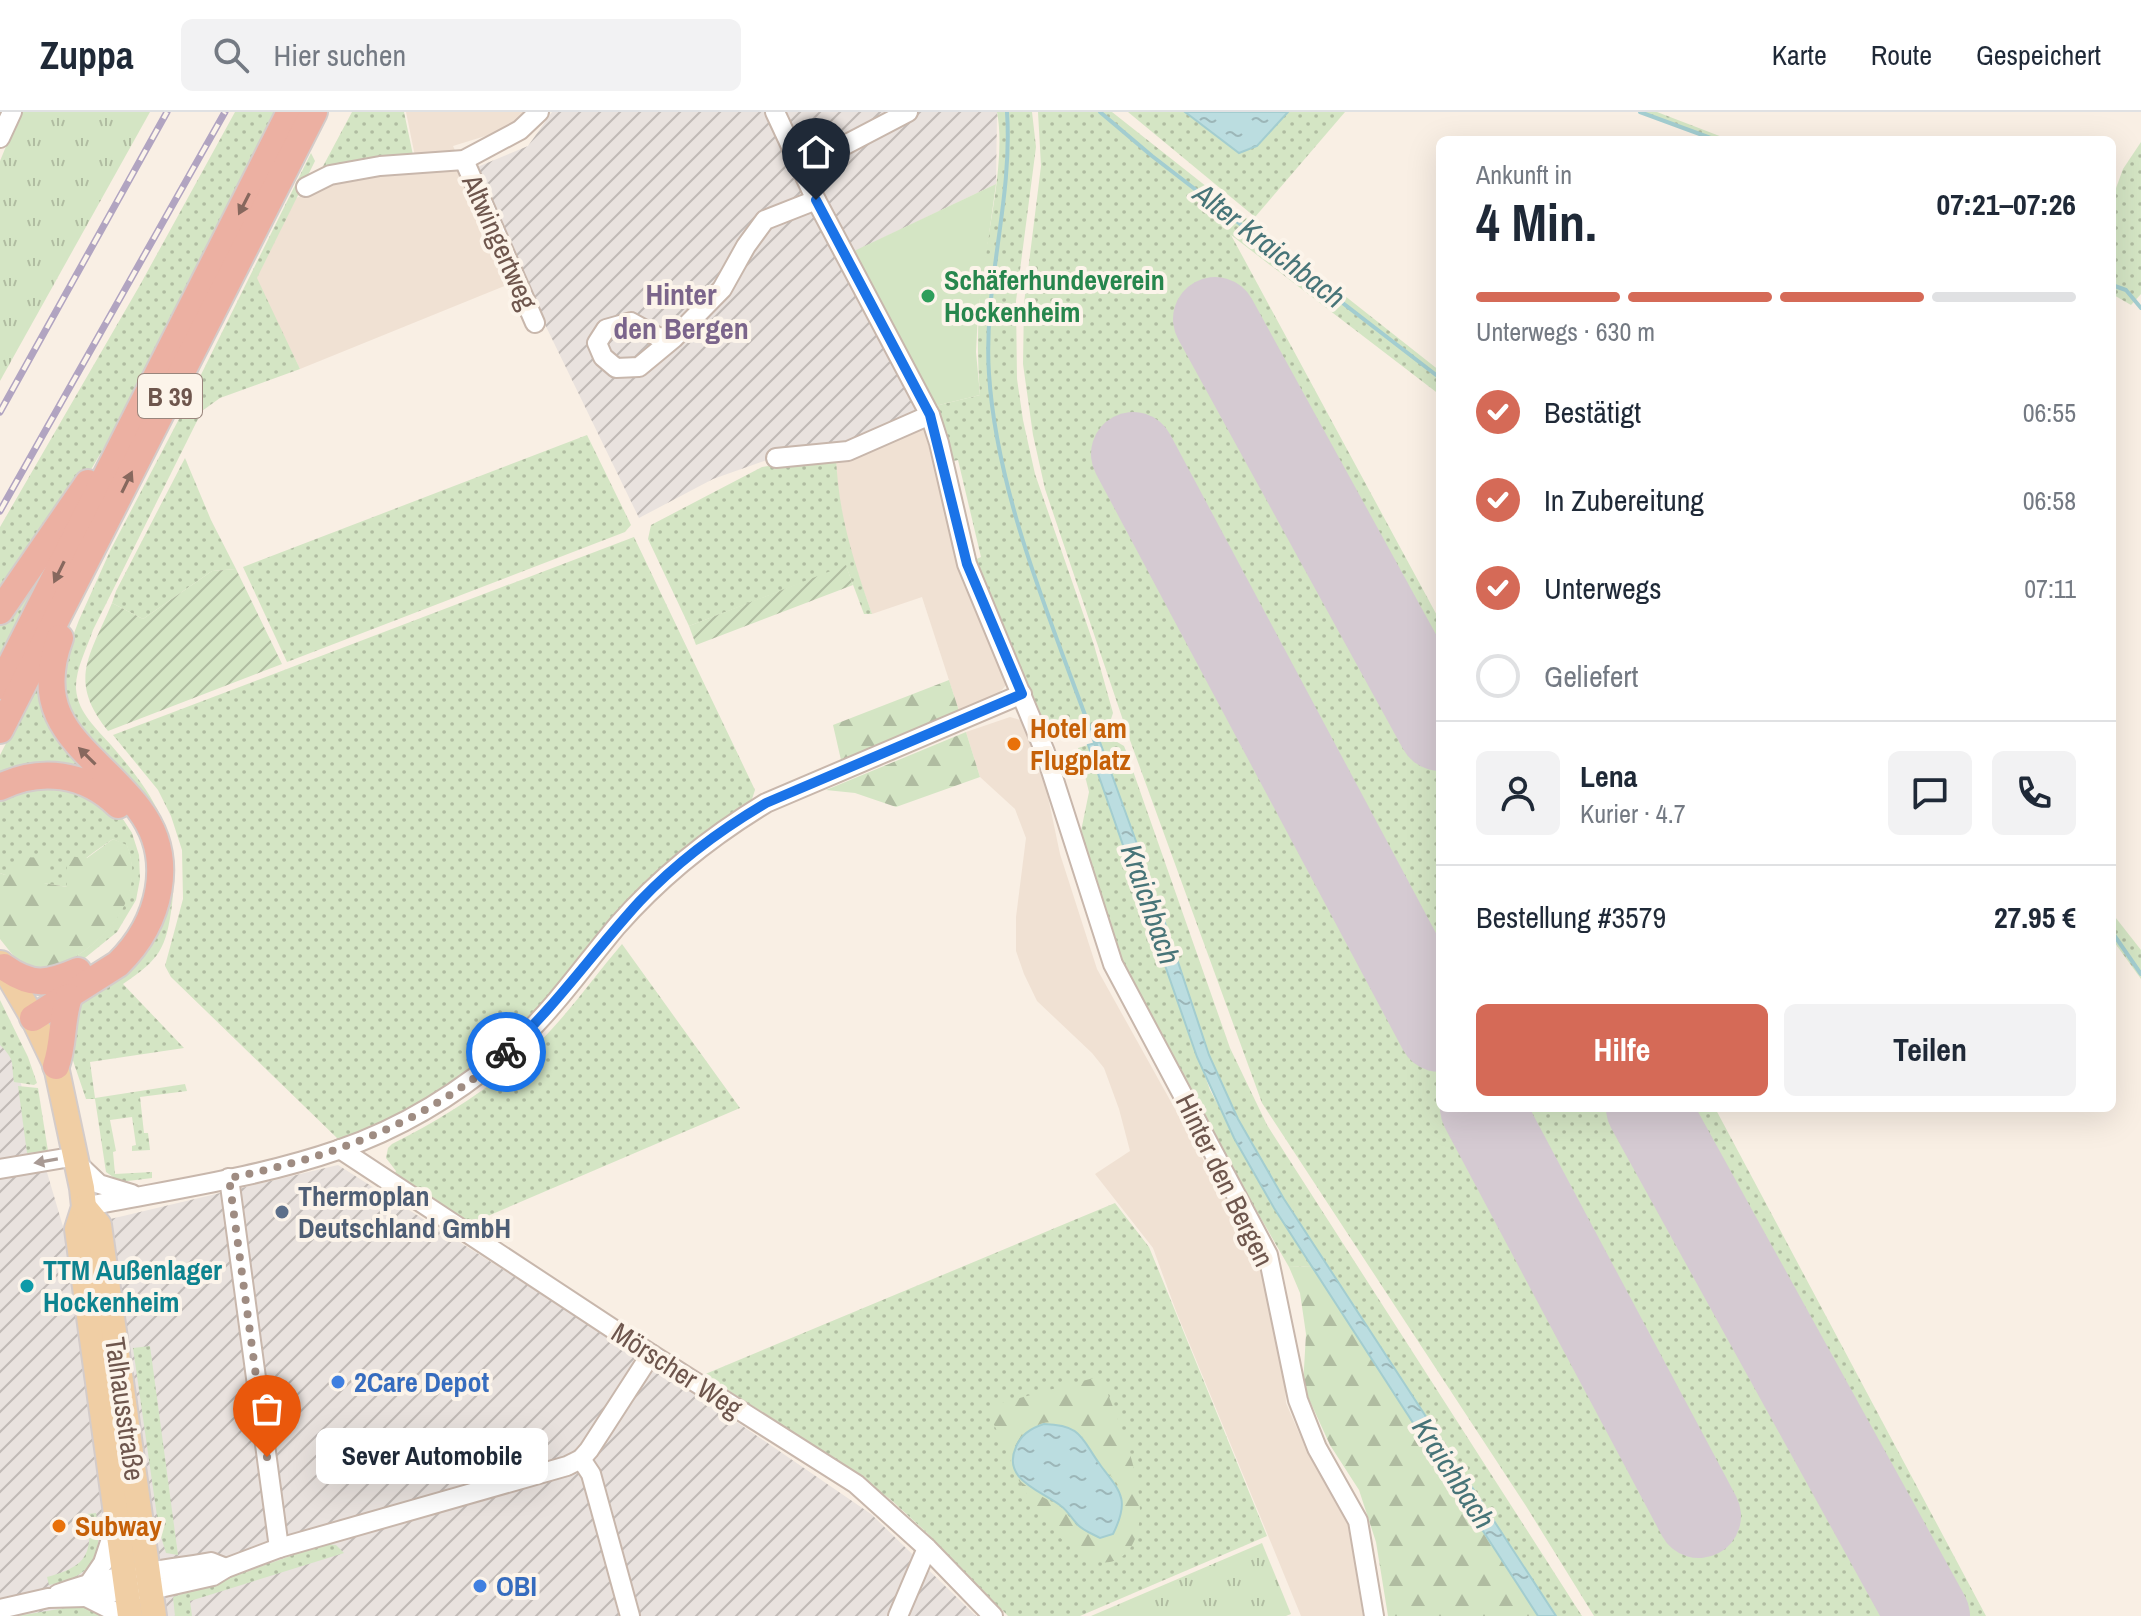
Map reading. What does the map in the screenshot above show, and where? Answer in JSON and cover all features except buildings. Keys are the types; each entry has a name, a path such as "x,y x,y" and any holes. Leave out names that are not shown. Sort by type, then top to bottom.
{"highway":[{"name":"B 39","path":"0,686 290,112"},
{"name":"B 39","path":"0,730 314,112"},
{"path":"0,611 106,456 132,427"},
{"path":"30,1012 69,997 118,964 142,936 159,900 161,872 150,829 141,811 80,749 58,713 53,695 51,679 55,651 92,552"},
{"path":"0,787 18,779 41,775 74,778 89,783 111,798 136,830 145,861 143,891 138,908 117,941 30,1012"},
{"path":"2,964 20,978 36,982 54,982 78,971"},
{"path":"56,1066 61,1050 61,1021 69,997"}],"main road":[{"name":"Talhausstraße","path":"2,964 56,1066 78,1160 84,1207 77,1229 117,1521 138,1582 154,1616"},
{"name":"Talhausstraße","path":"84,1207 99,1225 138,1582 130,1616"}],"street":[{"path":"0,138 12,112"},
{"name":"Altwingertweg","path":"306,187 330,175 380,166 464,160 520,130 539,112"},
{"path":"84,1207 229,1178 340,1149 403,1123 434,1106 495,1062 562,995 643,898 728,826 766,803 1022,694 967,564 930,415 816,200 775,112"},
{"path":"801,168 908,112"},
{"name":"Altwingertweg","path":"464,160 535,323"},
{"path":"674,338 722,289 765,220 816,200"},
{"path":"776,458 848,451 930,415"},
{"name":"Hinter den Bergen","path":"1022,694 1045,752 1113,964 1268,1255 1298,1400 1317,1448 1358,1521 1374,1616"},
{"name":"Mörscher Weg","path":"340,1149 651,1354 856,1484 927,1548 993,1616"},
{"path":"7,1168 78,1160 109,1189 138,1196"},
{"path":"229,1178 279,1548"},
{"path":"0,1609 138,1582 213,1576 279,1548 567,1466 581,1459 651,1354"},
{"path":"581,1459 591,1474 630,1616"},
{"path":"88,1590 103,1563 117,1521"},
{"path":"898,1616 927,1548"},
{"path":"88,1590 115,1616"}],"shaded area":[{"path":"406,112 525,112 508,129 453,146 514,282 300,369 256,279 296,198 365,174 418,171"},
{"path":"552,112 997,112 996,184 847,255 925,416 828,450 778,456 713,479 639,518 470,170 528,146"},
{"path":"923,424 963,583 1008,675 1006,685 994,700 960,714 922,597 872,614 847,543 837,483 836,453"},
{"path":"1010,717 1027,722 1039,754 1060,854 1097,969 1268,1276 1281,1307 1286,1403 1305,1447 1329,1483 1348,1524 1363,1616 1301,1616 1153,1248 1095,1174 1130,1151 1119,1109 1104,1068 1037,1001 1024,974 1016,951 1016,917 1026,838 1015,809 980,777 966,732"},
{"path":"0,1025 8,1040 64,1230 338,1165 655,1366 871,1514 976,1616 0,1616"}],"green space":[{"path":"20,112 150,112 0,381 0,161"},
{"path":"235,112 276,112 112,434 86,478 0,601 0,527 140,285"},
{"path":"352,112 404,112 413,155 356,160 321,170"},
{"path":"997,112 1032,112 1036,147 1016,301 1017,379 1035,474 1094,645 1113,713 1111,719 1098,725 1097,731 1069,741 1044,734 970,562 981,557 958,460 945,463 931,407 980,395 979,308 998,172"},
{"path":"1038,112 1112,112 1436,368 1436,392 1231,235 1436,614 1436,1112 1717,1112 1986,1616 1594,1616 1526,1506 1262,1103 1127,732 1045,489 1033,435 1023,364 1024,303 1041,166"},
{"path":"1128,112 1345,112 1255,217"},
{"path":"1639,112 1657,112 1720,136 1702,136"},
{"path":"2141,142 2141,294 2131,305 2116,296 2116,188 2123,169"},
{"path":"311,153 315,161 257,278 300,369 220,398 202,411 93,630 77,674 80,706 141,782 161,818 168,837 174,880 164,943 153,960 123,984 184,1048 90,1062 95,1098 185,1084 187,1091 140,1097 144,1133 148,1133 150,1150 132,1151 132,1146 136,1145 132,1117 110,1120 116,1151 113,1152 115,1174 152,1172 152,1178 120,1182 106,1172 95,1099 86,1099 67,1043 67,1022 83,1000 108,984 167,857 70,723 59,673 111,549"},
{"name":"Schäferhundeverein Hockenheim","path":"996,184 978,313 976,352 980,395 931,407 852,252"},
{"path":"587,435 631,525 625,532 287,662 243,567"},
{"path":"836,455 843,517 872,614 864,614 846,566 689,626 648,539 651,525 762,467"},
{"path":"185,458 236,569 212,571 143,619 112,603"},
{"path":"67,530 0,661 0,621"},
{"path":"634,537 755,790 752,799 699,838 493,1055 416,1109 343,1140 337,1138 171,977 165,966 183,899 182,850 171,816 158,790 113,735"},
{"path":"846,565 853,585 696,645 689,626"},
{"path":"236,569 282,664 108,731 95,713 85,682 90,653 112,603 143,619 212,571"},
{"path":"43,671 49,704 62,734 134,808 148,835 154,865 153,889 147,911 124,948 89,977 49,1001 48,998 109,957 129,936 147,899 150,873 147,847 137,824 123,803 103,786 80,774 54,768 26,771 0,780 0,755"},
{"path":"949,680 960,714 841,760 833,725"},
{"path":"966,732 980,777 896,807 855,793 826,790"},
{"path":"1112,739 1124,746 1230,1048 1267,1125 1582,1616 1556,1616 1284,1199 1238,1119 1209,1055 1100,742"},
{"path":"1088,745 1210,1090 1274,1208 1314,1266 1289,1267 1178,1075 1124,965 1081,845 1089,792 1078,748"},
{"path":"54,780 119,813 132,833 139,855 140,879 136,900 117,932 75,966 39,969 70,960 98,939 120,912 131,880 127,846 113,839 79,865 68,887 43,883 52,859 5,875 0,873 0,793"},
{"path":"113,839 127,845 132,863 132,880 121,912 99,939 85,950 65,962 27,973 0,939 0,873 5,875 21,857 53,858 44,883 67,887 67,856 87,858"},
{"path":"2116,918 2141,950 2141,979 2116,945"},
{"path":"622,944 740,1108 469,1224 393,1177 396,1171 386,1158 388,1148 456,1108 516,1064 560,1020"},
{"path":"0,1000 28,1057 37,1083 34,1085 14,1082 11,1058 0,1045"},
{"path":"18,1086 38,1088 48,1151 27,1153"},
{"path":"1115,1203 1149,1247 1267,1536 1080,1616 1008,1616 890,1499 703,1375"},
{"path":"1314,1266 1538,1616 1388,1616 1376,1542 1359,1490 1330,1445 1303,1386 1306,1334 1300,1293 1289,1267"},
{"path":"150,1346 178,1555 166,1553 159,1530 133,1348"},
{"path":"1101,1376 1136,1476 1140,1510 1132,1546 1124,1555 1109,1562 1092,1560 1060,1537 1032,1503 1015,1473 1037,1494 1061,1507 1078,1527 1100,1538 1113,1534 1120,1515 1121,1495 1116,1482 1087,1442 1068,1426 1047,1422 1023,1437 1012,1464 986,1407"},
{"path":"96,1513 98,1542 92,1562 76,1576 49,1585 47,1577 71,1569 84,1557 89,1539 87,1514"},
{"path":"1262,1543 1291,1614 1091,1616"},
{"path":"327,1544 336,1545 344,1553 190,1601 192,1616 175,1616 173,1597"},
{"path":"83,1605 104,1616 17,1616"}],"water":[{"path":"1185,112 1288,112 1257,146 1239,153"},
{"path":"1100,742 1209,1055 1238,1119 1284,1199 1556,1616 1538,1616 1274,1208 1234,1138 1197,1057 1088,745"},
{"path":"1044,1424 1067,1427 1080,1435 1114,1483 1122,1504 1113,1534 1100,1538 1086,1531 1063,1508 1019,1476 1013,1458 1018,1442 1027,1432"}],"waterway":[{"name":"Kraichbach","path":"1007,112 1006,178 988,341 994,421 1003,469 1030,564 1097,748"},
{"name":"Alter Kraichbach","path":"1100,112 1152,156 1436,375"},
{"path":"1640,112 1705,136"},
{"path":"2116,286 2126,290 2141,308"},
{"name":"Alter Kraichbach","path":"2116,938 2141,974"}],"runway":[{"path":"1215,319 1436,722"},
{"path":"1133,454 1436,1022"},
{"path":"1484,1112 1699,1516"},
{"path":"1650,1112 1928,1616"}],"railway":[{"path":"0,412 167,112"},
{"path":"0,511 225,112"}],"way so far":[{"path":"267,1457 229,1178 340,1149 403,1123 459,1090 506,1052"}],"place":[{"name":"Schäferhundeverein Hockenheim","path":"928,296"},
{"name":"Hotel am Flugplatz","path":"1014,744"},
{"name":"Thermoplan Deutschland GmbH","path":"282,1212"},
{"name":"TTM Außenlager Hockenheim","path":"27,1286"},
{"name":"2Care Depot","path":"338,1382"},
{"name":"Sever Automobile","path":"267,1457"},
{"name":"Subway","path":"59,1526"},
{"name":"OBI","path":"480,1586"}],"district":[{"name":"Hinter den Bergen","path":"681,311"}],"route":[{"path":"506,1052 562,995 643,898 728,826 766,803 1022,694 967,564 930,415 816,200"}]}
